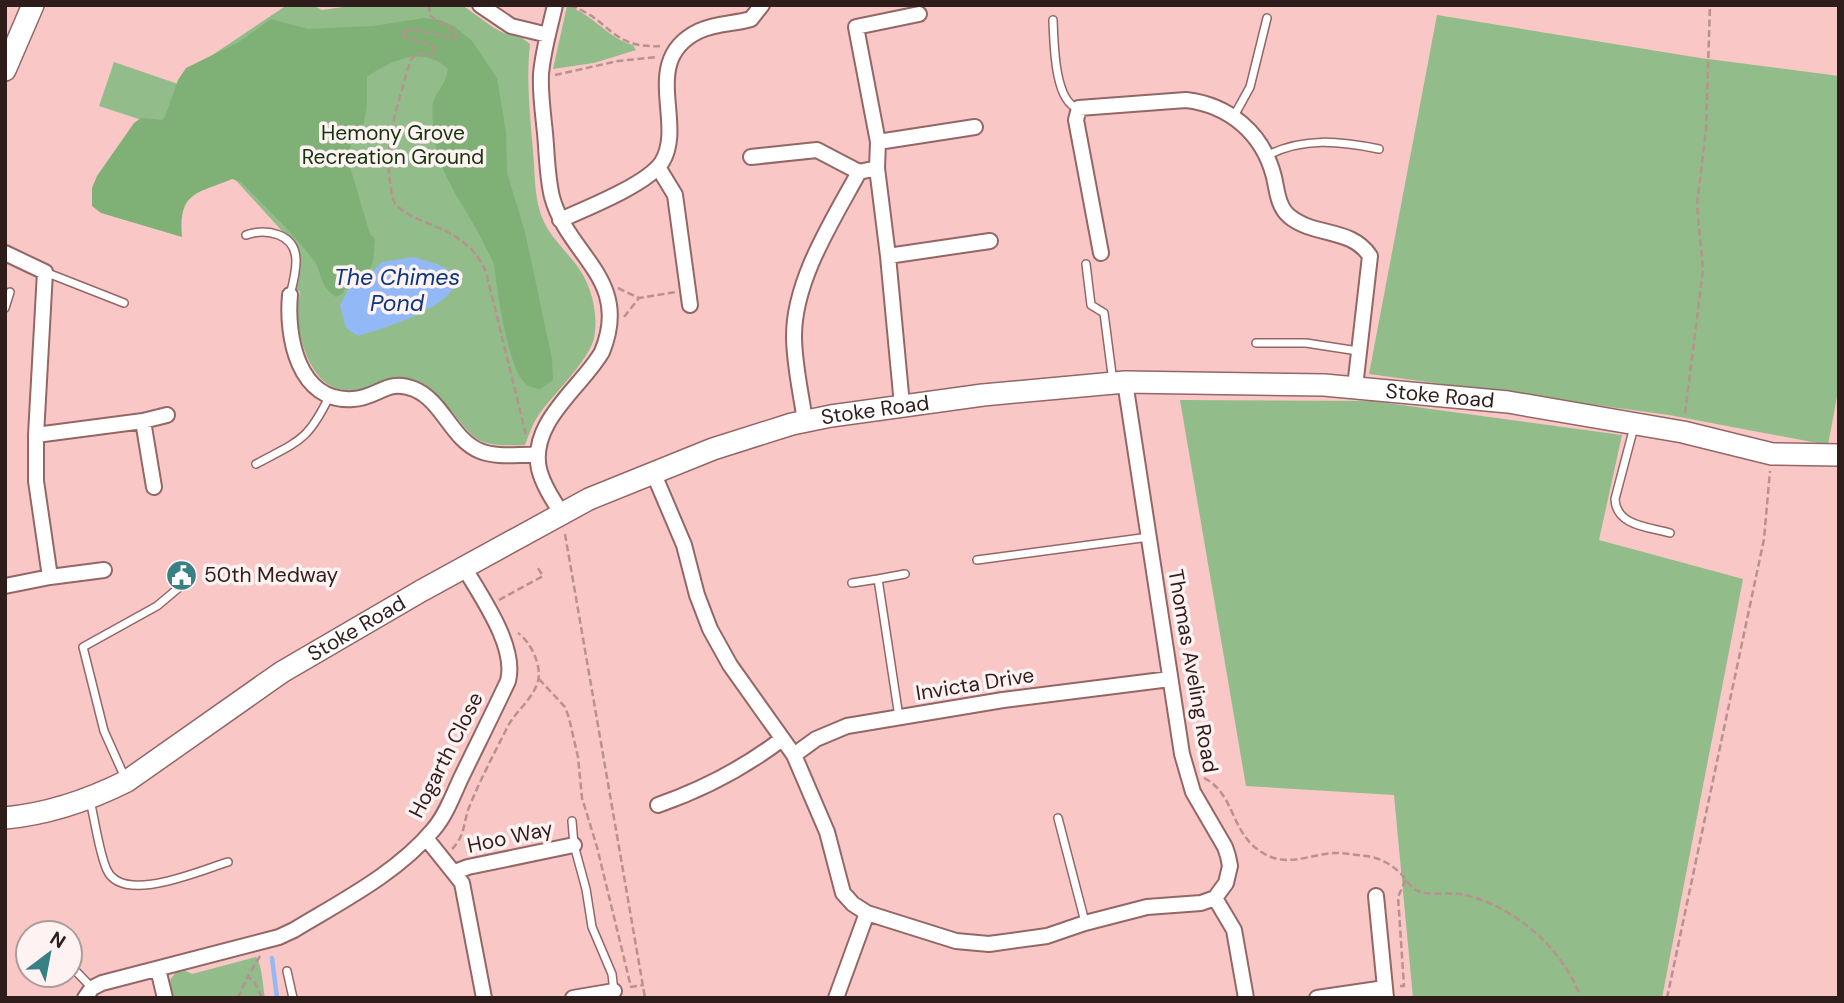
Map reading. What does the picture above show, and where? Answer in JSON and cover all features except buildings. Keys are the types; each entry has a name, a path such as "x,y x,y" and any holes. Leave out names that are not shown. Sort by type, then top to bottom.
{"street":[{"path":"5,69 33,5"},
{"path":"480,5 511,26 548,35"},
{"path":"555,5 541,78 551,192 560,220 568,235 587,255 600,278 608,302 607,340 597,360 548,424 534,455 543,480 562,514"},
{"path":"560,220 638,182 658,167 670,142 666,85 668,70 677,51 690,36 703,29 751,19 762,5"},
{"path":"902,405 877,168 877,142 856,27 919,14"},
{"path":"1101,253 1076,120 1079,108 1186,100 1214,105 1234,116 1250,131 1266,156 1286,214 1306,226 1354,239 1370,256 1355,387"},
{"path":"877,142 975,128"},
{"path":"751,157 817,150 859,172 877,168"},
{"path":"658,167 675,195 689,298"},
{"path":"805,421 795,356 797,312 808,272 859,172"},
{"path":"888,256 990,241"},
{"path":"5,254 45,272 36,481 50,577"},
{"path":"290,295 290,329 299,365 311,381 330,395 354,399 367,396 385,386 412,388 429,398 473,447 485,453 504,456 534,455"},
{"name":"Stoke Road","path":"5,818 53,810 127,781 282,672 464,567 609,490 713,449 805,421 902,405 1119,383 1355,387 1508,402 1683,432 1772,454 1839,455"},
{"name":"Thomas Aveling Road","path":"1119,383 1149,537 1182,754 1193,792 1225,847 1230,866 1226,883 1214,898"},
{"path":"36,435 143,421 167,415"},
{"path":"143,421 154,486"},
{"path":"653,472 684,545 710,629 730,666 794,755 827,832 844,893 853,904 867,913 923,932 973,944 1002,944 1029,940 1147,907 1201,903 1214,898 1234,930 1246,998"},
{"name":"Hogarth Close","path":"89,993 118,978 279,937 358,891 426,838 441,818 509,678 508,651 464,567"},
{"path":"5,586 104,570"},
{"name":"Invicta Drive","path":"794,755 816,738 832,730 1003,700 1170,679"},
{"path":"658,805 708,786 782,739"},
{"path":"426,838 462,883 484,998"},
{"name":"Hoo Way","path":"455,872 574,845"},
{"path":"1318,998 1385,993 1376,896"},
{"path":"836,998 867,913"},
{"path":"158,969 165,998"},
{"path":"573,998 614,994"}],"lane":[{"path":"1234,116 1250,87 1267,18"},
{"path":"1052,20 1057,71 1063,96 1070,105 1079,108"},
{"path":"1266,156 1282,148 1327,141 1379,149"},
{"path":"246,235 270,231 291,246 296,263 290,295"},
{"path":"1086,264 1091,306 1104,313 1119,383"},
{"path":"45,272 124,303"},
{"path":"5,308 10,292"},
{"path":"1256,342 1306,343 1358,351"},
{"path":"256,464 298,443 307,435 330,395"},
{"path":"1634,423 1615,508 1624,519 1670,533"},
{"path":"977,560 1149,537"},
{"path":"852,583 905,574"},
{"path":"878,579 899,717"},
{"path":"127,781 104,731 83,647 157,606 188,580"},
{"path":"89,798 107,872 118,881 141,887 228,862"},
{"path":"1058,818 1086,923"},
{"path":"572,821 574,845 586,889 592,927 612,974 614,994"},
{"path":"287,971 293,998"}],"path":[{"path":"429,5 430,16 447,25 457,35 454,38 410,29 401,34 403,37 424,41 434,47 436,52 430,55 417,53 410,61 392,125 387,154 391,190 395,203 402,209 450,234 481,258 534,455"},
{"path":"567,5 581,10 615,36 637,46 677,51"},
{"path":"1683,432 1703,270 1697,204 1706,130 1710,5"},
{"path":"541,78 677,51"},
{"path":"600,278 639,298 689,298"},
{"path":"1667,998 1765,539 1772,454"},
{"path":"562,514 645,998"},
{"path":"486,607 542,576 536,565"},
{"path":"538,679 565,707 569,718 578,757 582,799 597,847 631,987"},
{"path":"1188,776 1197,772 1199,778 1213,784 1225,797 1244,836 1270,857 1286,859 1334,853 1368,856 1388,863 1421,892 1460,894 1501,909 1523,923 1551,948 1565,966 1581,998"},
{"path":"1385,993 1404,986 1398,897 1406,879"},
{"path":"238,998 264,951 281,945 279,937"},
{"path":"248,976 262,998"}],"green space":[{"name":"Hemony Grove Recreation Ground","path":"287,5 312,5 322,10 357,5 462,5 494,28 522,38 530,44 529,98 539,207 547,228 581,271 592,299 595,328 591,347 538,416 525,445 495,444 477,439 434,392 409,380 389,380 353,390 332,387 323,381 310,362 299,327 297,311 300,291 295,290 299,261 293,243 231,175 163,127 99,106 114,62 181,85 184,74"},
{"path":"567,6 584,14 615,37 633,45 636,50 594,63 553,69"},
{"path":"1437,15 1700,58 1839,76 1839,386 1828,445 1669,415 1369,374"},
{"path":"424,18 440,20 454,26 472,41 497,78 506,132 507,173 525,232 552,359 553,380 540,389 526,384 517,372 504,328 493,262 444,172 434,136 432,106 448,69 438,62 428,58 407,58 386,65 367,77 364,123 351,145 348,160 370,234 375,239 373,262 369,270 350,280 342,294 336,297 326,288 316,263 304,248 241,182 232,179 192,196 183,211 182,237 101,213 92,206 92,188 97,176 134,123 141,118 162,120 165,117 178,80 186,68 239,42 271,19 308,29 373,26"},
{"path":"1180,400 1372,401 1622,435 1599,540 1743,579 1662,998 1413,998 1394,795 1246,786"},
{"path":"256,957 265,998 172,998 170,980 176,972 186,971 192,974"}],"water":[{"name":"The Chimes Pond","path":"414,257 449,271 454,282 449,293 421,313 383,328 358,336 346,328 340,305 350,286 382,262"}],"waterway":[{"path":"272,958 277,998"}],"place":[{"name":"50th Medway","path":"181,575"}]}
